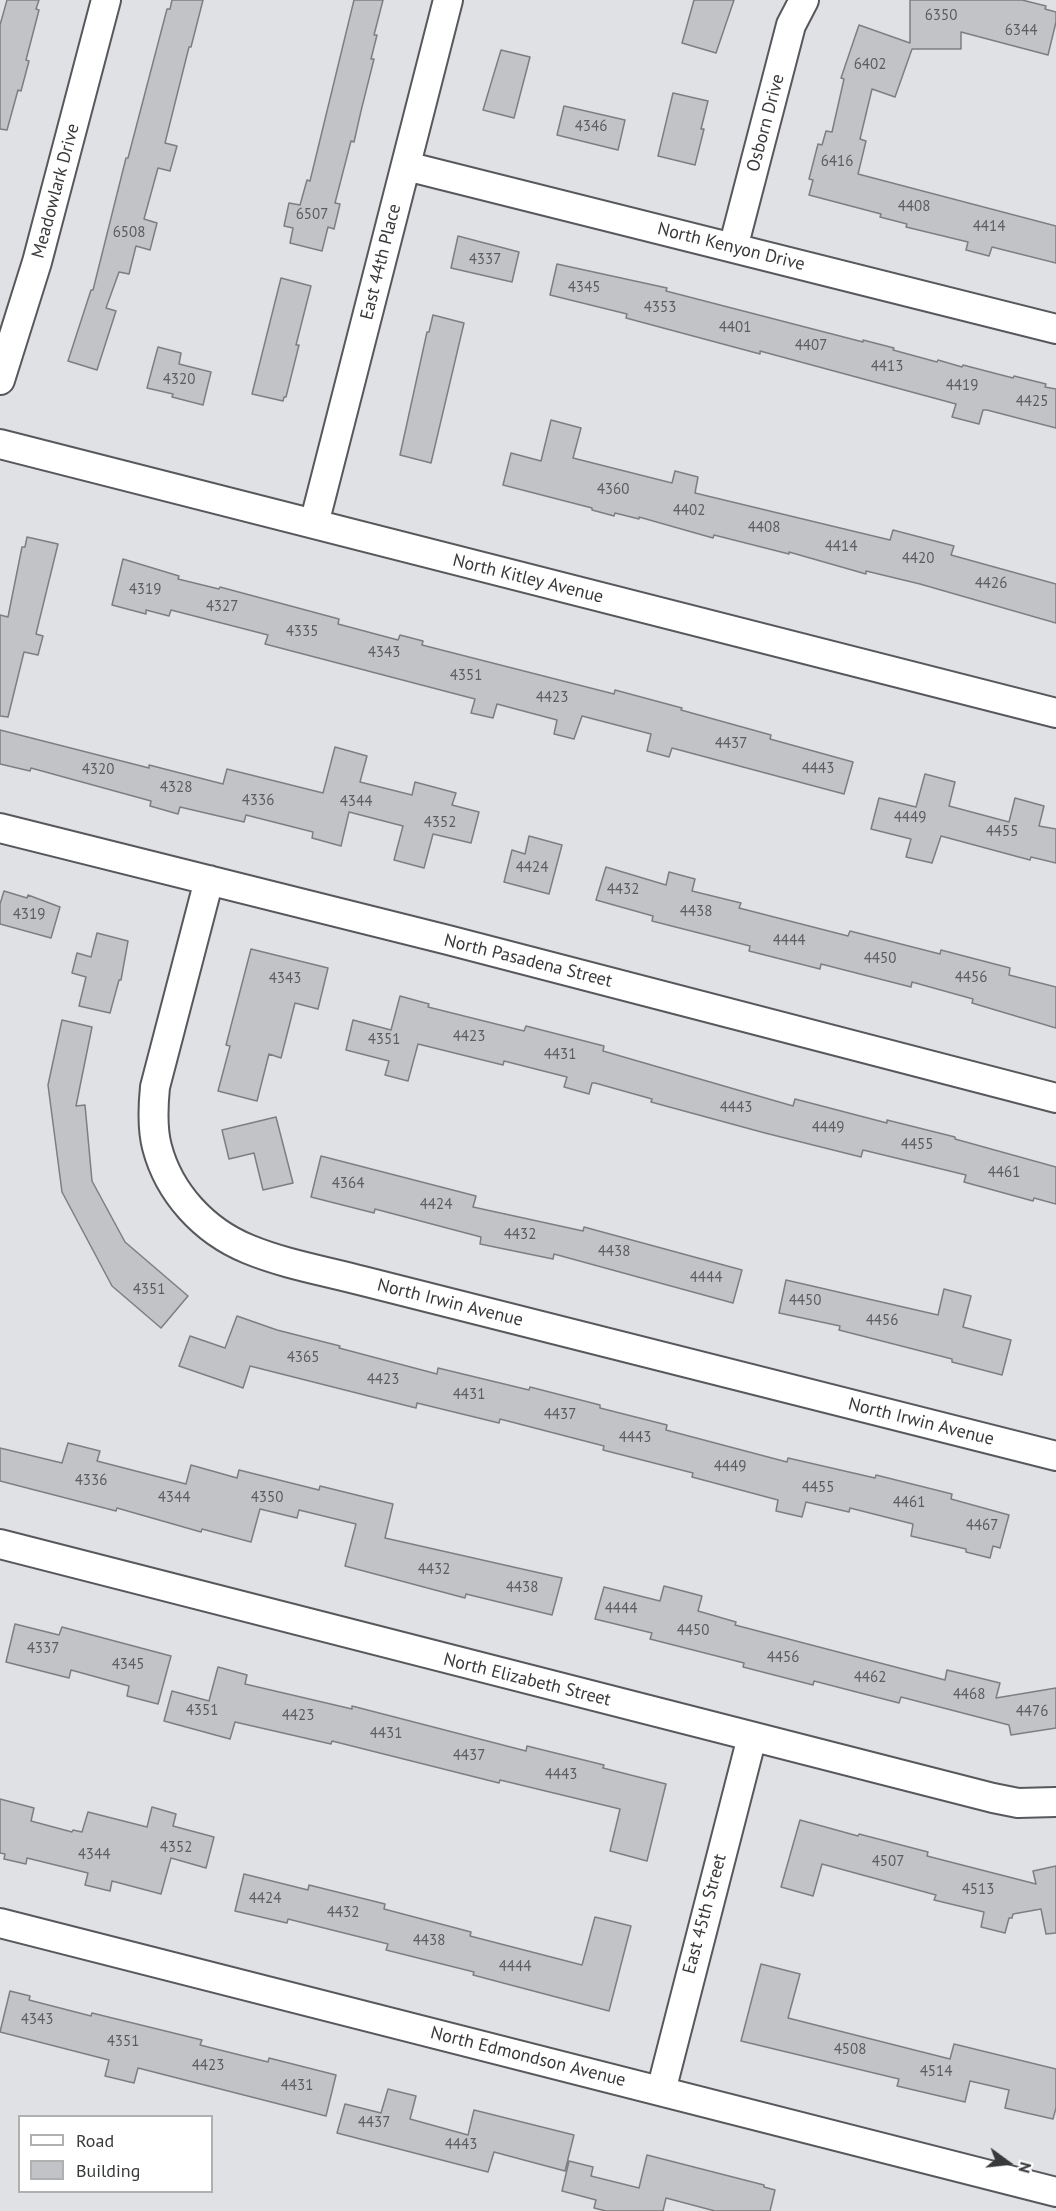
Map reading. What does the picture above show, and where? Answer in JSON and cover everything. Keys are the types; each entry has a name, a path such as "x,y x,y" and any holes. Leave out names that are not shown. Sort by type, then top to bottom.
{"street":[{"name":"Meadowlark Drive","path":"0,381 37,262 106,0"},
{"name":"East 44th Place","path":"314,524 448,0"},
{"name":"Osborn Drive","path":"733,248 791,25 804,0"},
{"name":"North Kenyon Drive","path":"406,166 1056,329"},
{"name":"North Kitley Avenue","path":"0,444 1056,713"},
{"name":"North Pasadena Street","path":"0,828 1056,1098"},
{"name":"North Irwin Avenue","path":"209,880 155,1087 154,1127 157,1146 172,1185 187,1205 220,1234 260,1254 1056,1456"},
{"name":"North Elizabeth Street","path":"0,1544 993,1798 1018,1803 1056,1802"},
{"name":"East 45th Street","path":"661,2091 752,1737"},
{"name":"North Edmondson Avenue","path":"0,1923 1056,2192"}],"building":[{"path":"7,0 39,0 36,9 39,10 26,60 29,61 21,91 18,90 7,130 0,129 0,25"},
{"path":"172,0 203,0 165,143 177,146 170,171 158,168 144,219 157,223 150,250 136,246 129,274 119,272 106,308 116,311 97,370 68,361 91,290 93,290 126,158 128,158 167,9 170,9"},
{"path":"354,0 383,0 374,35 377,35 371,59 374,59 354,142 351,141 335,203 340,204 334,229 328,227 322,251 290,243 293,228 284,226 289,203 300,205 307,180 310,181"},
{"path":"694,0 734,0 716,53 682,43"},
{"path":"910,0 1022,0 1046,6 1045,9 1056,12 1056,22 1048,55 961,32 961,49 912,49 895,97 872,89 860,139 866,141 858,174 1056,226 1056,263 992,247 989,256 966,250 968,242 906,227 907,224 880,217 881,214 809,195 813,180 809,179 818,144 822,145 826,131 832,132 844,79 841,78 859,25 910,43"},
{"path":"501,50 530,57 514,118 483,110"},
{"path":"673,93 708,101 695,165 658,156"},
{"path":"564,106 625,120 618,150 557,135"},
{"path":"458,236 519,252 512,282 451,268"},
{"path":"557,264 667,288 666,291 894,348 893,350 937,362 938,360 962,367 963,365 1046,384 1045,387 1056,389 1056,428 987,410 983,410 979,424 952,417 956,404 760,351 760,354 626,318 627,314 550,295"},
{"path":"281,278 311,286 296,345 299,345 283,401 252,394"},
{"path":"433,315 464,323 431,463 400,455 427,332 429,332"},
{"path":"158,347 181,353 179,364 211,372 203,405 172,397 173,394 147,388"},
{"path":"551,420 581,428 573,458 672,483 675,471 698,477 695,493 890,540 893,530 954,546 951,555 1056,584 1056,623 920,584 866,571 866,574 789,552 789,554 714,535 713,538 639,517 639,519 615,513 614,516 503,485 511,453 541,461"},
{"path":"27,537 58,544 36,634 43,636 38,655 24,652 8,717 0,716 0,615 8,617 22,547 25,547"},
{"path":"123,559 179,576 178,579 219,589 220,587 339,619 338,624 398,640 400,635 423,641 422,645 614,694 615,690 771,735 770,739 853,762 844,794 672,748 669,757 647,751 651,734 582,716 574,739 554,734 557,720 497,704 493,718 471,713 475,699 265,644 268,635 171,610 169,616 146,610 146,614 112,605"},
{"path":"0,730 149,768 149,765 223,784 227,769 323,793 335,747 367,756 360,782 412,795 415,782 456,793 452,805 479,812 471,843 433,834 424,868 394,860 403,826 349,812 341,846 312,838 313,832 246,815 244,822 180,807 178,814 150,806 151,801 31,768 30,771 0,764"},
{"path":"925,774 955,782 949,806 1009,822 1015,798 1044,806 1039,826 1056,829 1056,863 1031,857 1030,860 941,836 932,863 906,857 911,839 871,829 879,798 916,807"},
{"path":"529,836 562,845 549,894 504,882 512,850 525,854"},
{"path":"606,867 666,885 669,872 695,879 692,891 741,903 739,908 848,936 850,931 940,954 941,950 1010,968 1009,975 1056,987 1056,1028 972,1003 973,999 912,982 911,987 821,964 820,969 749,951 750,946 652,921 653,916 596,900"},
{"path":"4,891 27,898 28,895 60,907 51,938 0,924 0,904"},
{"path":"97,933 128,941 121,980 119,980 110,1013 79,1006 86,977 72,973 77,953 91,957"},
{"path":"251,949 328,968 318,1009 295,1003 281,1058 269,1054 257,1101 218,1091 230,1046 226,1045"},
{"path":"400,996 429,1004 428,1007 524,1031 526,1026 604,1046 603,1051 793,1106 795,1099 887,1123 887,1120 955,1137 955,1139 1056,1167 1056,1204 1034,1198 1033,1201 964,1182 966,1175 863,1150 861,1157 765,1133 651,1102 652,1099 595,1083 592,1083 589,1094 564,1087 567,1077 504,1061 503,1065 418,1044 408,1081 385,1075 389,1061 346,1050 353,1020 391,1030"},
{"path":"62,1020 92,1027 76,1106 85,1105 92,1181 125,1242 188,1296 161,1328 112,1286 62,1192 48,1085"},
{"path":"276,1117 293,1183 263,1190 254,1153 229,1159 222,1130"},
{"path":"321,1156 476,1196 473,1207 583,1231 584,1227 742,1270 733,1303 554,1254 553,1259 480,1244 481,1237 375,1209 374,1213 311,1197"},
{"path":"786,1280 938,1315 944,1289 971,1296 963,1327 1011,1340 1002,1375 952,1362 952,1359 839,1330 840,1326 779,1313"},
{"path":"237,1316 277,1330 340,1346 339,1348 437,1374 438,1368 529,1390 530,1387 600,1405 600,1408 667,1425 666,1430 787,1462 788,1458 875,1478 876,1475 952,1494 951,1499 1009,1515 1000,1548 993,1546 990,1558 966,1552 966,1549 911,1536 913,1524 850,1508 849,1512 806,1502 802,1517 776,1511 778,1500 692,1477 693,1473 603,1450 604,1446 500,1419 499,1423 417,1403 416,1408 250,1366 243,1388 179,1366 190,1336 225,1348"},
{"path":"68,1443 100,1451 97,1461 186,1484 191,1465 237,1478 239,1470 319,1490 320,1486 393,1504 385,1538 562,1578 552,1615 466,1594 465,1598 345,1566 356,1524 299,1510 297,1518 260,1509 251,1542 202,1529 201,1532 117,1508 116,1511 0,1481 0,1448 62,1463"},
{"path":"664,1586 702,1596 698,1611 736,1622 735,1625 945,1680 947,1670 1000,1683 996,1698 1056,1688 1056,1728 1011,1735 1009,1725 901,1697 899,1703 814,1681 813,1685 743,1667 744,1663 650,1639 652,1633 595,1619 604,1587 660,1601"},
{"path":"15,1624 59,1635 62,1627 171,1656 158,1704 127,1696 129,1686 71,1670 69,1678 6,1662"},
{"path":"218,1667 247,1675 245,1684 352,1709 352,1706 526,1751 527,1746 604,1765 603,1768 666,1784 647,1861 610,1851 620,1809 500,1780 499,1783 332,1741 331,1744 235,1722 230,1739 164,1721 172,1691 209,1701"},
{"path":"0,1799 34,1808 31,1821 72,1832 73,1830 82,1832 88,1812 147,1827 152,1807 176,1814 173,1826 214,1837 206,1868 171,1858 161,1894 112,1881 110,1891 85,1885 88,1873 27,1858 26,1864 4,1859 5,1854 0,1853"},
{"path":"800,1820 928,1852 927,1856 1036,1884 1033,1871 1056,1866 1056,1933 1046,1934 1041,1909 1013,1914 1012,1918 1009,1918 1005,1933 981,1927 984,1912 934,1900 936,1895 822,1864 813,1896 781,1887"},
{"path":"244,1874 308,1890 309,1885 385,1904 384,1909 471,1932 470,1936 582,1965 595,1917 631,1926 609,2011 473,1975 474,1972 386,1950 388,1944 288,1919 287,1923 235,1911"},
{"path":"761,1964 800,1974 788,2018 950,2059 954,2044 1056,2069 1056,2108 1053,2119 1005,2108 1009,2090 970,2081 965,2102 897,2086 899,2079 741,2041"},
{"path":"10,1991 30,1996 29,2000 91,2016 92,2013 202,2040 200,2045 268,2062 269,2058 336,2075 326,2116 138,2068 134,2083 105,2076 109,2060 0,2032"},
{"path":"388,2089 416,2096 410,2119 468,2135 474,2110 574,2135 565,2171 494,2152 488,2172 337,2133 345,2104 381,2113"},
{"path":"647,2155 764,2185 764,2187 775,2190 770,2211 715,2211 666,2198 663,2211 606,2211 594,2208 596,2200 562,2191 569,2161 593,2167 591,2176 639,2188"}]}
